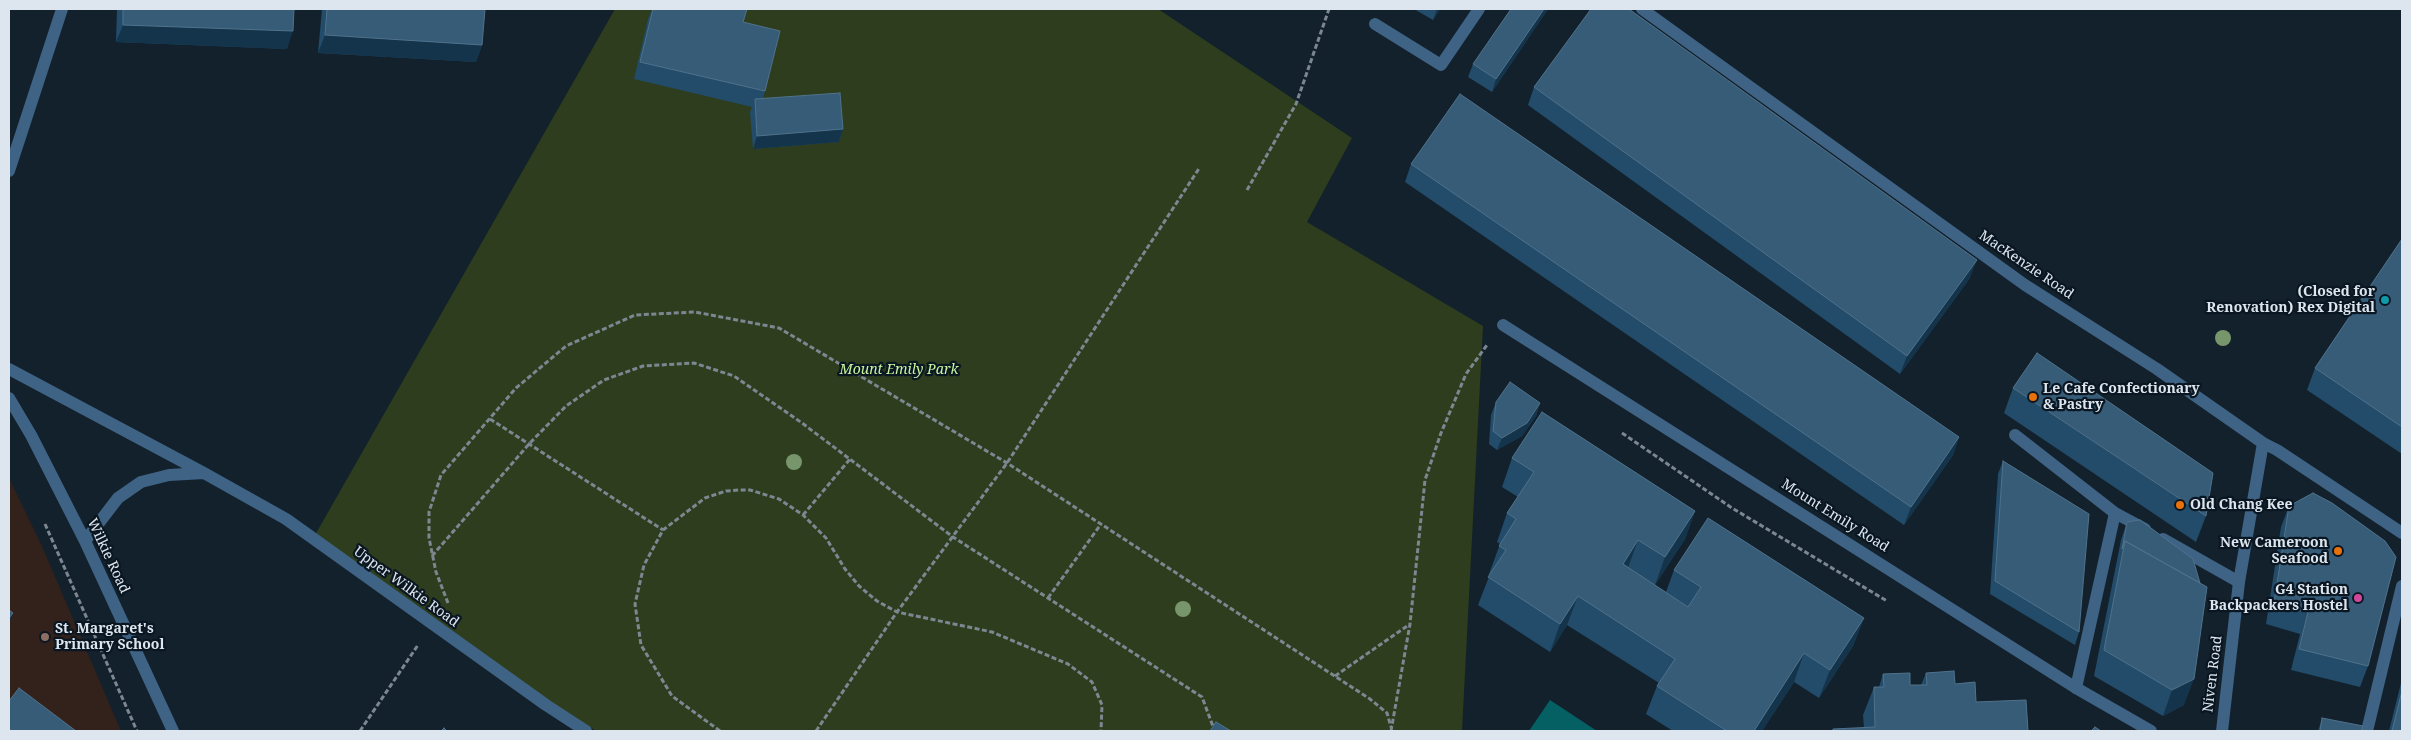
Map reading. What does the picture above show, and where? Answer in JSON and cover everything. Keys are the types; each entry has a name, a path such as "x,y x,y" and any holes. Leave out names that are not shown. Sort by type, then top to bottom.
{"street":[{"path":"9,171 62,9"},
{"path":"1375,24 1441,65 1479,9"},
{"name":"MacKenzie Road","path":"1642,9 1656,14 2025,285 2157,369 2263,442 2278,450 2402,533"},
{"name":"Mount Emily Road","path":"1503,324 2076,688 2151,731"},
{"name":"Upper Wilkie Road","path":"9,369 286,519 586,731"},
{"name":"Wilkie Road","path":"9,398 31,435 85,541 173,731"},
{"path":"2015,435 2115,513 2239,582"},
{"name":"Niven Road","path":"2222,731 2239,582 2263,442"},
{"path":"85,541 118,498 140,482 169,475 204,473"},
{"path":"2076,688 2115,513"},
{"path":"2367,731 2402,586"}],"path":[{"path":"1247,190 1296,104 1329,9"},
{"path":"816,731 897,612 1007,462 1200,167"},
{"path":"449,606 432,556 429,538 429,512 442,475 516,388 566,346 635,316 695,312 779,328 1007,462 1370,699 1387,713 1391,729"},
{"path":"1391,729 1410,624 1425,480 1441,434 1466,374 1503,324"},
{"path":"432,556 529,444 566,406 604,380 643,366 694,363 734,376 953,537 1202,697 1214,729"},
{"path":"490,419 663,530"},
{"path":"803,515 850,460"},
{"path":"720,731 672,696 641,645 635,604 644,565 663,530 696,503 726,491 750,490 779,499 803,515 826,538 845,569 859,586 897,612 992,632 1068,664 1092,682 1102,705 1101,731"},
{"path":"42,517 137,731"},
{"path":"1048,598 1101,524"},
{"path":"360,731 432,624"},
{"path":"1335,676 1410,624"}],"shaded area":[{"name":"St. Margaret's Primary School","path":"9,478 41,544 121,731 9,731"},
{"path":"1550,700 1597,731 1529,731"}],"green space":[{"name":"Mount Emily Park","path":"615,9 1158,9 1352,138 1307,222 1483,326 1462,731 596,731 549,701 315,535"}],"building":[{"path":"123,9 294,9 293,31 123,25"},
{"path":"327,9 485,9 482,45 325,35"},
{"path":"653,9 747,9 743,22 780,31 765,91 640,62"},
{"path":"1511,9 1544,9 1496,79 1473,64"},
{"path":"1591,9 1629,9 1977,260 1907,356 1534,87"},
{"path":"840,93 843,129 757,136 755,99"},
{"path":"1460,94 1959,437 1911,507 1411,164"},
{"name":"(Closed for Renovation) Rex Digital","path":"2402,239 2402,427 2315,368"},
{"path":"2037,353 2213,473 2206,516 2013,388"},
{"path":"1510,382 1540,403 1527,423 1502,438 1493,431 1496,402"},
{"path":"1542,412 1695,511 1665,557 1638,540 1623,564 1688,607 1701,587 1674,570 1708,518 1864,618 1830,670 1804,653 1754,731 1727,731 1657,686 1675,659 1578,596 1560,624 1488,577 1506,550 1499,546 1516,519 1507,513 1534,472 1512,458"},
{"path":"2003,461 2089,514 2079,632 1995,581"},
{"path":"2313,493 2332,503 2385,541 2396,557 2368,666 2299,649 2308,612 2274,603 2289,506"},
{"path":"2140,520 2193,559 2200,583 2125,541 2122,549 2127,522"},
{"path":"2125,541 2207,587 2194,679 2172,690 2104,650"},
{"path":"9,610 13,613 9,618"},
{"path":"1954,671 1955,684 1975,682 1976,702 2026,700 2028,731 1833,731 1833,729 1875,727 1874,687 1884,687 1883,674 1910,673 1910,685 1927,685 1926,673"},
{"path":"19,688 76,731 9,731 9,701"},
{"path":"2402,691 2402,731 2392,731"},
{"path":"2322,718 2363,726 2361,731 2320,731"},
{"path":"1216,722 1231,731 1210,731"},
{"path":"2095,727 2101,731 2091,731"}],"place":[{"name":"(Closed for Renovation) Rex Digital","path":"2385,300"},
{"name":"Le Cafe Confectionary & Pastry","path":"2033,397"},
{"name":"Old Chang Kee","path":"2180,505"},
{"name":"New Cameroon Seafood","path":"2338,551"},
{"name":"G4 Station Backpackers Hostel","path":"2358,598"},
{"name":"St. Margaret's Primary School","path":"45,637"}]}
